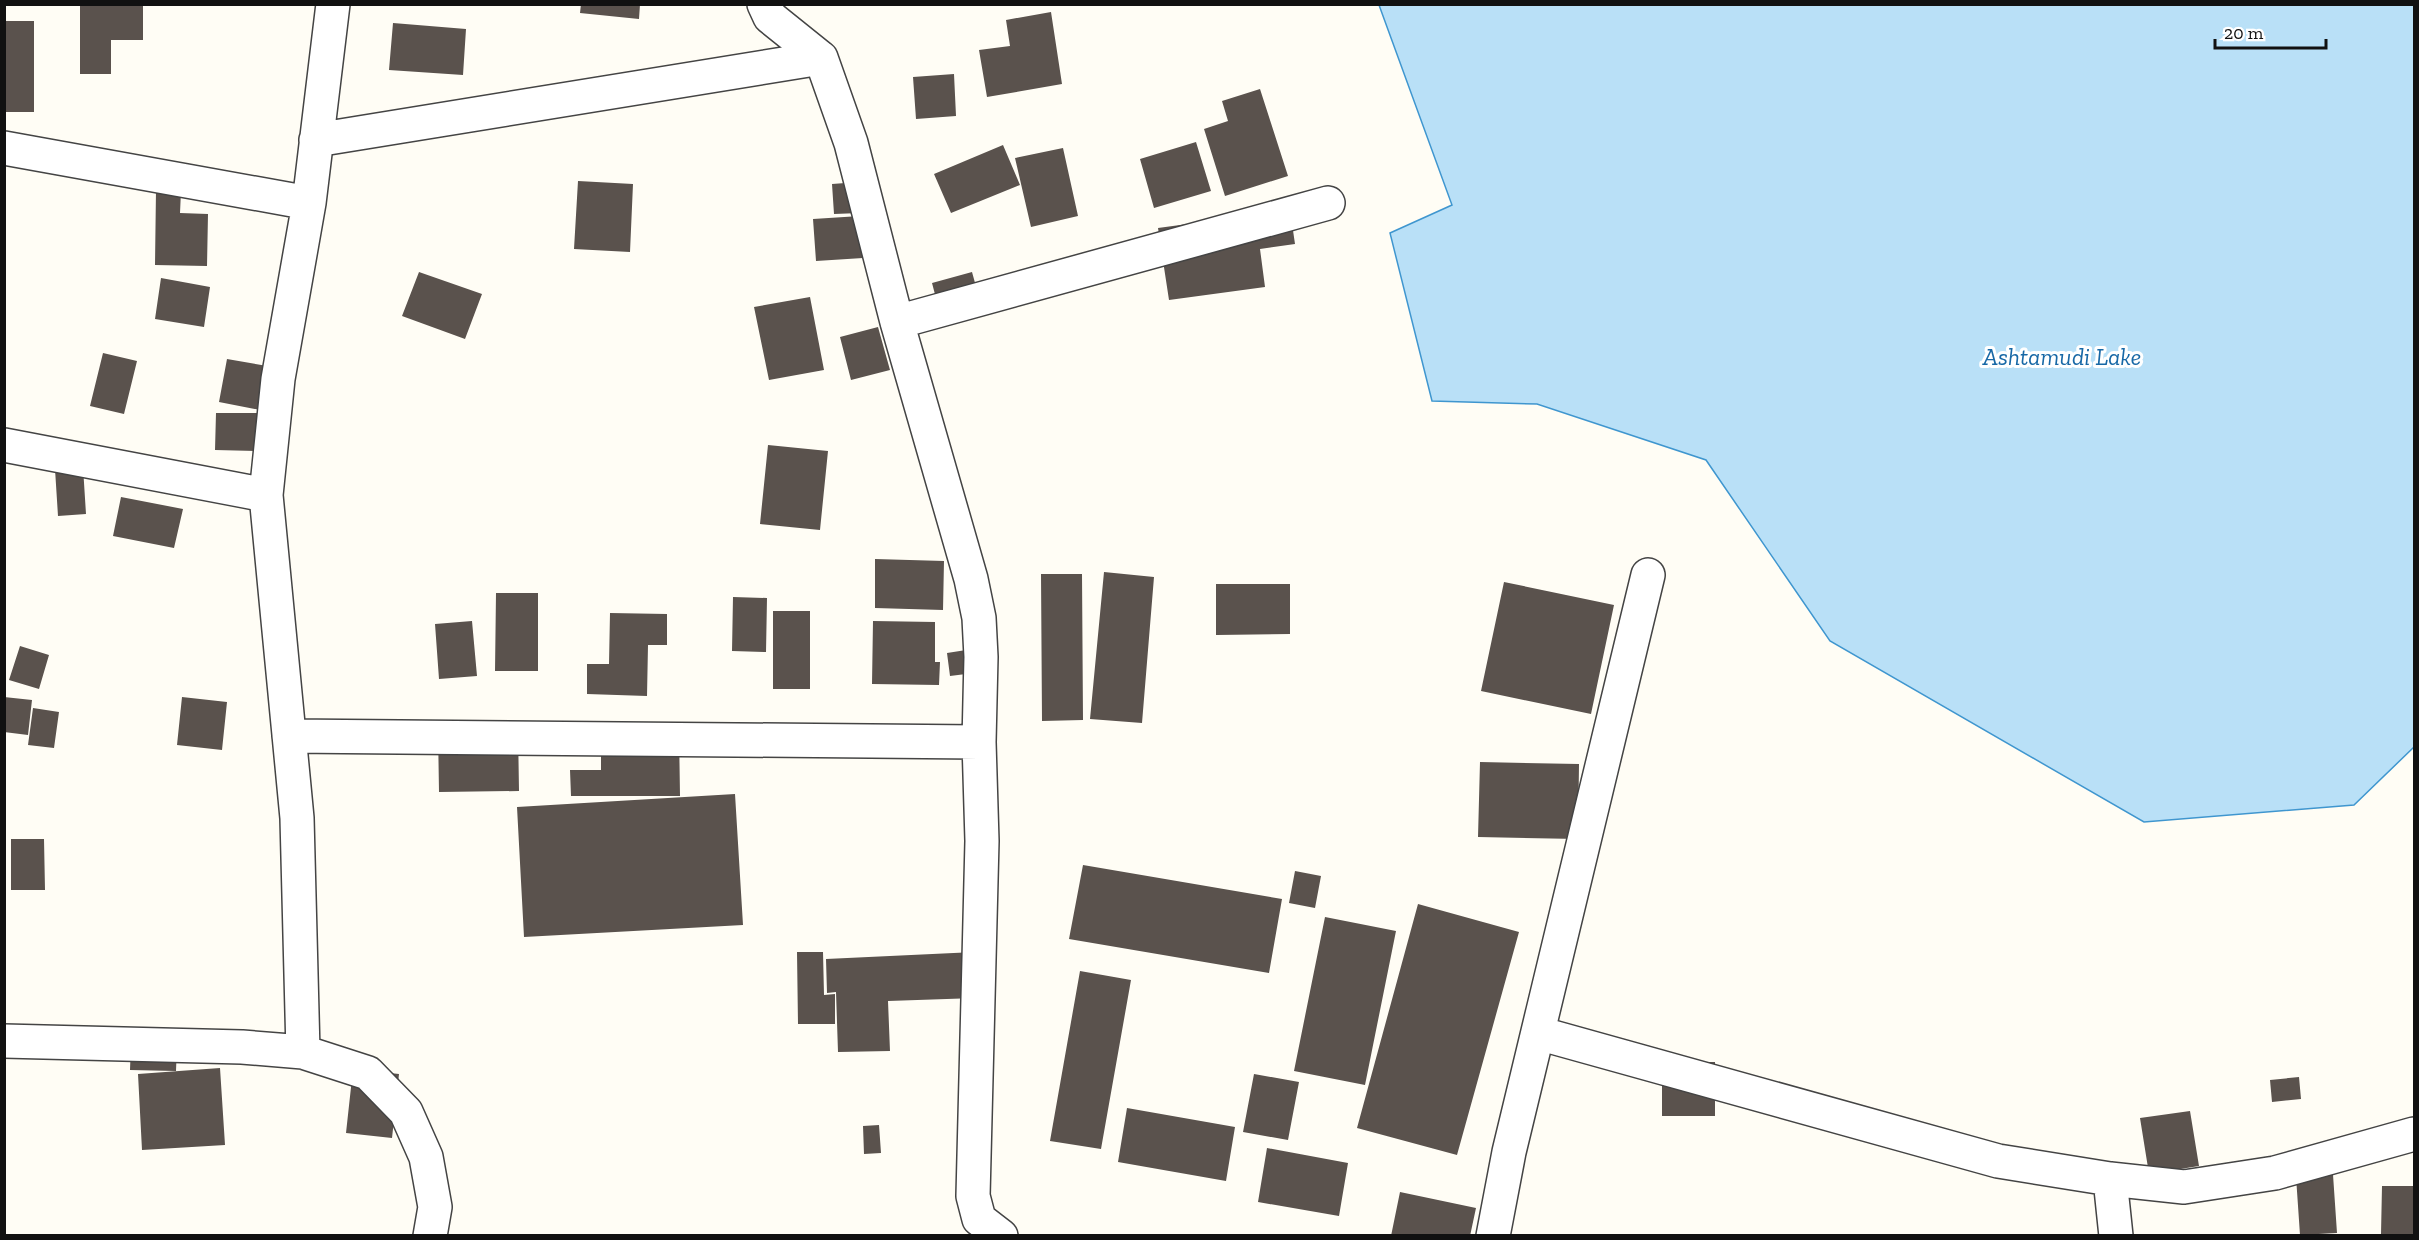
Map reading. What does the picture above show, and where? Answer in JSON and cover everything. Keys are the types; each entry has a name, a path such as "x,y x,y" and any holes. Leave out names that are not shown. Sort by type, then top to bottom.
{"street":[{"path":"303,1052 297,818 266,495 278,379 309,203 333,4"},
{"path":"764,4 770,17 821,58 851,143 897,322 973,589 979,618 982,841 974,1196 979,1219 1001,1236"},
{"path":"316,140 821,58"},
{"path":"4,148 309,203"},
{"path":"897,322 1328,203"},
{"path":"4,445 266,495"},
{"path":"1493,1236 1509,1152 1648,575"},
{"path":"289,736 979,742"},
{"path":"1538,1033 1998,1161 2110,1179 2184,1187 2275,1173 2415,1134"},
{"path":"4,1041 242,1047 303,1052 368,1073 406,1112 426,1157 435,1207 430,1236"},
{"path":"2110,1179 2116,1236"}],"water":[{"name":"Ashtamudi Lake","path":"1379,5 2414,5 2414,747 2354,805 2144,822 1830,641 1706,460 1537,404 1432,401 1390,233 1452,205"}],"building":[{"path":"80,4 143,4 143,40 111,40 111,74 80,74"},
{"path":"581,4 640,4 639,19 580,13"},
{"path":"1051,12 1062,84 987,97 979,50 1010,46 1006,20"},
{"path":"4,21 34,21 34,112 4,112"},
{"path":"393,23 466,29 463,75 389,70"},
{"path":"954,74 956,116 916,119 913,77"},
{"path":"1260,89 1288,176 1225,196 1204,129 1228,121 1222,101"},
{"path":"1196,142 1211,191 1154,208 1140,159"},
{"path":"1003,145 1020,185 951,213 934,174"},
{"path":"1063,148 1078,216 1031,227 1015,158"},
{"path":"578,181 633,184 630,252 574,249"},
{"path":"859,182 860,213 834,214 832,184"},
{"path":"156,190 181,191 180,213 208,214 207,266 155,265"},
{"path":"1290,210 1295,244 1260,249 1265,287 1169,300 1158,228"},
{"path":"860,216 863,258 816,261 813,219"},
{"path":"419,272 482,294 465,339 402,316"},
{"path":"972,272 977,290 937,302 932,283"},
{"path":"161,278 210,287 204,327 155,319"},
{"path":"810,297 824,370 769,380 754,307"},
{"path":"878,327 890,370 851,380 840,337"},
{"path":"103,353 137,361 124,414 90,406"},
{"path":"227,359 273,367 265,411 219,402"},
{"path":"216,413 262,413 261,451 215,450"},
{"path":"768,445 828,451 820,530 760,524"},
{"path":"83,467 86,514 58,516 55,469"},
{"path":"121,497 183,509 174,548 113,536"},
{"path":"875,559 944,561 943,610 875,608"},
{"path":"1104,572 1154,577 1142,723 1090,719"},
{"path":"1041,574 1082,574 1083,720 1042,721"},
{"path":"1504,582 1614,605 1591,714 1481,691"},
{"path":"1216,584 1290,584 1290,634 1216,635"},
{"path":"496,593 538,593 538,671 495,671"},
{"path":"733,597 767,598 766,652 732,651"},
{"path":"773,611 810,611 810,689 773,689"},
{"path":"610,613 667,614 667,645 648,645 647,696 587,694 587,664 609,664"},
{"path":"472,621 477,676 439,679 435,624"},
{"path":"873,621 935,622 935,662 940,662 939,685 872,684"},
{"path":"20,646 49,655 39,689 9,680"},
{"path":"979,648 982,672 950,676 947,653"},
{"path":"4,697 32,700 28,735 4,732"},
{"path":"182,697 227,702 222,750 177,745"},
{"path":"33,708 59,712 54,748 28,745"},
{"path":"518,729 519,791 439,792 438,730"},
{"path":"679,730 680,796 571,796 570,770 601,770 601,731"},
{"path":"1480,762 1579,764 1578,839 1478,837"},
{"path":"735,794 743,925 524,937 517,807"},
{"path":"11,839 44,839 45,890 11,890"},
{"path":"1083,865 1282,899 1269,973 1069,939"},
{"path":"1295,871 1321,876 1315,908 1289,903"},
{"path":"1418,904 1519,932 1457,1155 1357,1128"},
{"path":"1325,917 1396,931 1365,1085 1294,1071"},
{"path":"797,952 823,952 824,995 835,994 835,1024 798,1024"},
{"path":"975,952 976,998 888,1001 890,1051 838,1052 836,992 827,993 826,959"},
{"path":"1080,971 1131,980 1101,1149 1050,1141"},
{"path":"131,1042 177,1043 176,1071 130,1070"},
{"path":"1662,1062 1715,1062 1715,1116 1662,1116"},
{"path":"220,1068 225,1145 142,1150 138,1074"},
{"path":"353,1069 399,1074 392,1138 346,1133"},
{"path":"1254,1074 1299,1082 1288,1140 1243,1132"},
{"path":"2299,1077 2301,1099 2272,1102 2270,1080"},
{"path":"1127,1108 1235,1127 1226,1181 1118,1162"},
{"path":"2190,1111 2199,1166 2149,1174 2140,1118"},
{"path":"879,1125 881,1153 864,1154 863,1126"},
{"path":"1267,1148 1348,1163 1339,1216 1258,1202"},
{"path":"2332,1160 2337,1233 2300,1235 2295,1162"},
{"path":"2382,1186 2414,1186 2414,1234 2381,1234"},
{"path":"1400,1192 1476,1208 1470,1236 1391,1236"}]}
